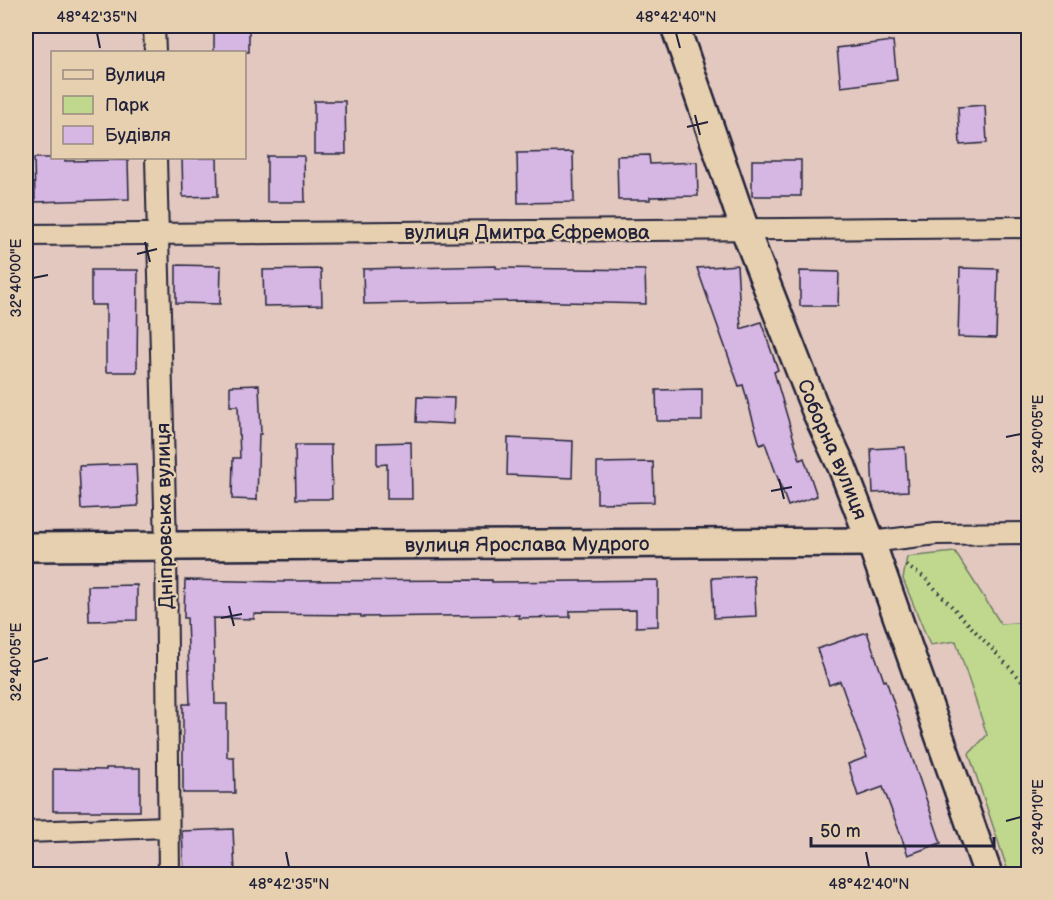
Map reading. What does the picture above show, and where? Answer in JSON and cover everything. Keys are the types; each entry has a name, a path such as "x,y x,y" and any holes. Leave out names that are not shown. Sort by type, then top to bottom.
{"street":[{"path":"154,26 155,51"},
{"name":"Соборна вулиця","path":"675,26 745,230 816,411 842,467 871,542 988,874"},
{"name":"Дніпровська вулиця","path":"156,159 166,546 169,874"},
{"name":"вулиця Дмитра Єфремова","path":"26,236 1029,226"},
{"name":"вулиця Ярослава Мудрого","path":"26,547 871,542 936,534 1029,533"},
{"path":"26,832 168,827"}],"path":[{"path":"871,542 924,578 1029,687"}],"green space":[{"path":"955,552 1001,624 1028,622 1028,874 1009,874 969,754 987,735 956,641 930,645 903,579 907,557"}],"building":[{"path":"214,27 249,28 249,52 214,51"},
{"path":"893,41 897,80 841,87 837,48"},
{"path":"314,101 345,101 346,154 314,154"},
{"path":"985,105 987,143 960,145 958,107"},
{"path":"573,152 574,202 518,203 517,153"},
{"path":"649,155 650,164 697,162 698,196 618,200 617,156"},
{"path":"267,156 304,156 305,202 267,202"},
{"path":"34,158 65,159 65,161 128,160 129,199 35,202"},
{"path":"182,159 217,159 218,196 183,197"},
{"path":"752,160 801,160 801,196 752,196"},
{"path":"176,265 221,266 220,304 176,303"},
{"path":"737,265 741,329 761,322 778,370 774,372 800,460 804,458 817,496 788,506 765,443 760,445 743,385 739,386 697,268"},
{"path":"496,266 496,268 645,270 646,304 521,301 364,304 363,269"},
{"path":"960,268 998,269 996,338 958,337"},
{"path":"321,269 322,305 264,306 263,270"},
{"path":"91,270 138,270 137,372 106,372 106,305 91,305"},
{"path":"800,271 839,272 838,306 800,306"},
{"path":"259,385 261,434 259,434 257,500 232,499 233,458 240,458 238,406 230,406 230,386"},
{"path":"702,389 702,421 657,421 656,390"},
{"path":"417,397 454,398 453,424 416,422"},
{"path":"508,438 573,441 572,478 507,475"},
{"path":"411,442 412,499 387,499 387,464 377,465 377,443"},
{"path":"295,445 331,445 332,499 296,499"},
{"path":"905,447 908,491 873,493 871,449"},
{"path":"653,462 654,502 597,503 597,463"},
{"path":"136,464 138,506 81,509 79,466"},
{"path":"754,576 756,616 714,618 712,578"},
{"path":"185,580 284,582 492,580 492,582 658,580 658,626 636,627 636,610 570,611 570,617 519,618 519,615 361,617 361,615 254,614 254,619 213,618 215,704 227,704 227,757 234,757 235,793 183,793 183,704 190,704 187,618 184,618"},
{"path":"137,585 137,620 89,621 88,586"},
{"path":"867,632 884,681 886,680 941,843 908,855 883,787 858,796 848,764 867,757 840,681 829,685 817,649"},
{"path":"106,768 140,768 140,811 53,811 53,769 106,770"},
{"path":"233,829 235,874 184,874 182,831"}]}
